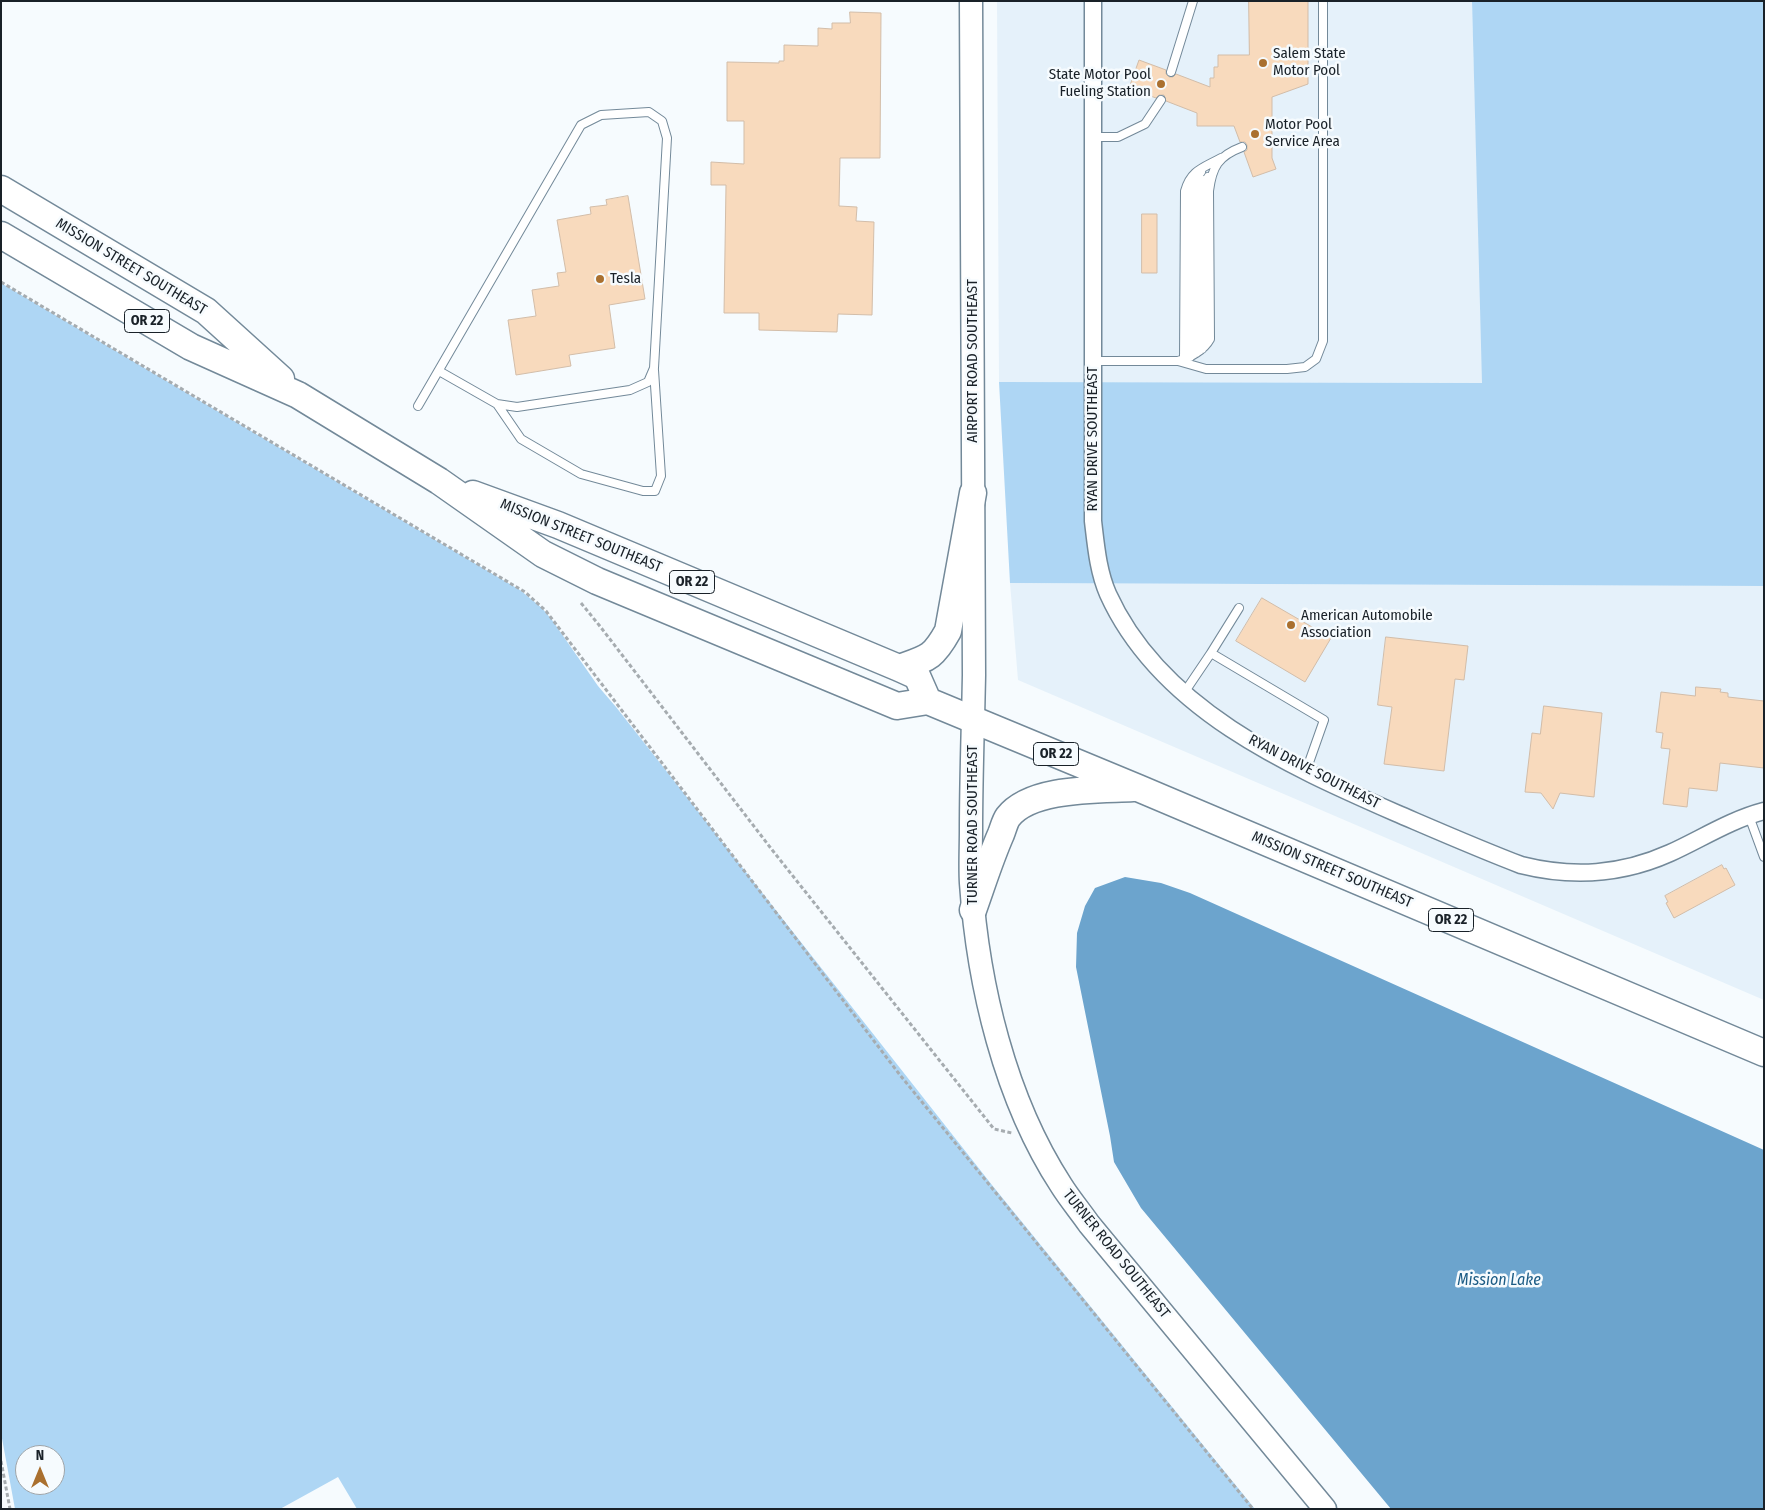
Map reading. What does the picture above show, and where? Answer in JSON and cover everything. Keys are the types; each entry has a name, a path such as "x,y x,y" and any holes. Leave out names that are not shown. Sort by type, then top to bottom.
{"highway":[{"name":"MISSION STREET SOUTHEAST","path":"1,189 206,311 298,395"},
{"name":"MISSION STREET SOUTHEAST","path":"1,235 191,346 298,395 440,481 543,554 597,581 897,706 928,701 1764,1052"},
{"name":"MISSION STREET SOUTHEAST","path":"440,481 558,525 917,676 928,701"},
{"path":"899,668 929,657 939,648 948,631 973,493"},
{"name":"OR 22","path":"974,910 1008,817 1024,804 1056,793 1138,788"}],"main road":[{"name":"AIRPORT ROAD SOUTHEAST","path":"971,1 974,721"},
{"name":"TURNER ROAD SOUTHEAST","path":"974,721 971,776 971,881 983,984 994,1030 1015,1092 1034,1137 1060,1184 1090,1224 1325,1509"}],"street":[{"name":"RYAN DRIVE SOUTHEAST","path":"1093,1 1093,521 1097,556 1108,594 1146,656 1200,708 1268,752 1349,792 1521,865 1545,871 1600,873 1634,866 1670,853 1719,827 1756,814"}],"lane":[{"path":"1171,72 1193,1"},
{"path":"1093,361 1190,356 1206,368 1287,369 1305,367 1316,359 1323,342 1323,1"},
{"path":"1093,137 1118,137 1145,124 1161,100"},
{"path":"418,406 581,126 601,115 649,112 662,121 667,138 654,368 661,476 655,491 643,491 581,474 521,439 497,404"},
{"path":"1190,356 1191,191 1201,172 1229,152 1242,147"},
{"path":"1190,356 1202,192 1205,182 1221,158"},
{"path":"439,371 497,404 517,408 630,390 648,382 654,368"},
{"path":"1184,693 1239,608"},
{"path":"1210,653 1324,720 1306,771"},
{"path":"1756,814 1764,857"}],"path":[{"path":"1,282 525,592 546,611 900,1075 1253,1509"},
{"path":"580,603 599,624 773,851 994,1129 1034,1137"},
{"path":"1,1461 10,1509"}],"shaded area":[{"path":"997,1 1472,1 1483,383 999,382"},
{"path":"1472,1 1764,1 1764,586 1010,583 999,382 1482,383"},
{"path":"1,283 520,590 542,608 598,686 992,1185 1255,1509 357,1509 338,1477 280,1509 15,1509 1,1433"},
{"path":"1010,583 1764,586 1764,1000 1018,680"}],"water":[{"name":"Mission Lake","path":"1125,877 1161,883 1190,893 1764,1150 1764,1509 1391,1509 1141,1208 1114,1162 1076,967 1077,933 1085,906 1095,888"}],"building":[{"name":"Salem State Motor Pool","path":"1249,1 1308,1 1308,84 1272,97 1272,158 1276,169 1253,177 1244,152 1247,150 1247,145 1245,142 1240,142 1234,126 1197,126 1197,113 1166,101 1164,95 1159,95 1156,98 1129,88 1139,60 1166,70 1166,74 1169,77 1173,77 1176,74 1210,87 1210,78 1214,78 1214,67 1218,67 1218,55 1249,55"},
{"path":"850,12 881,13 880,158 840,158 839,206 857,207 856,221 874,222 872,315 838,314 837,332 759,330 759,313 724,313 726,185 711,185 711,162 744,164 744,121 727,121 727,62 779,63 779,61 784,61 784,45 818,46 818,28 832,29 832,23 850,23"},
{"name":"Tesla","path":"628,196 645,299 609,305 615,348 569,355 571,366 516,375 508,320 536,316 532,290 559,286 557,273 566,272 557,220 591,214 590,207 607,205 606,200"},
{"path":"1142,214 1157,214 1157,273 1142,273"},
{"path":"1262,598 1331,638 1305,682 1236,641"},
{"path":"1386,637 1468,646 1464,680 1455,679 1444,771 1384,764 1392,707 1378,705"},
{"path":"1696,687 1721,689 1720,692 1728,693 1728,697 1764,701 1764,768 1720,763 1717,791 1689,788 1687,807 1663,804 1670,749 1661,748 1663,733 1656,732 1661,692 1695,696"},
{"path":"1544,706 1602,713 1594,797 1560,793 1553,809 1541,793 1525,792 1532,733 1540,734"},
{"path":"1722,865 1724,869 1726,868 1735,885 1674,918 1666,903 1668,902 1665,896"}],"place":[{"name":"Salem State Motor Pool","path":"1263,63"},
{"name":"State Motor Pool Fueling Station","path":"1161,84"},
{"name":"Motor Pool Service Area","path":"1255,134"},
{"name":"Tesla","path":"600,279"},
{"name":"American Automobile Association","path":"1291,625"}]}
